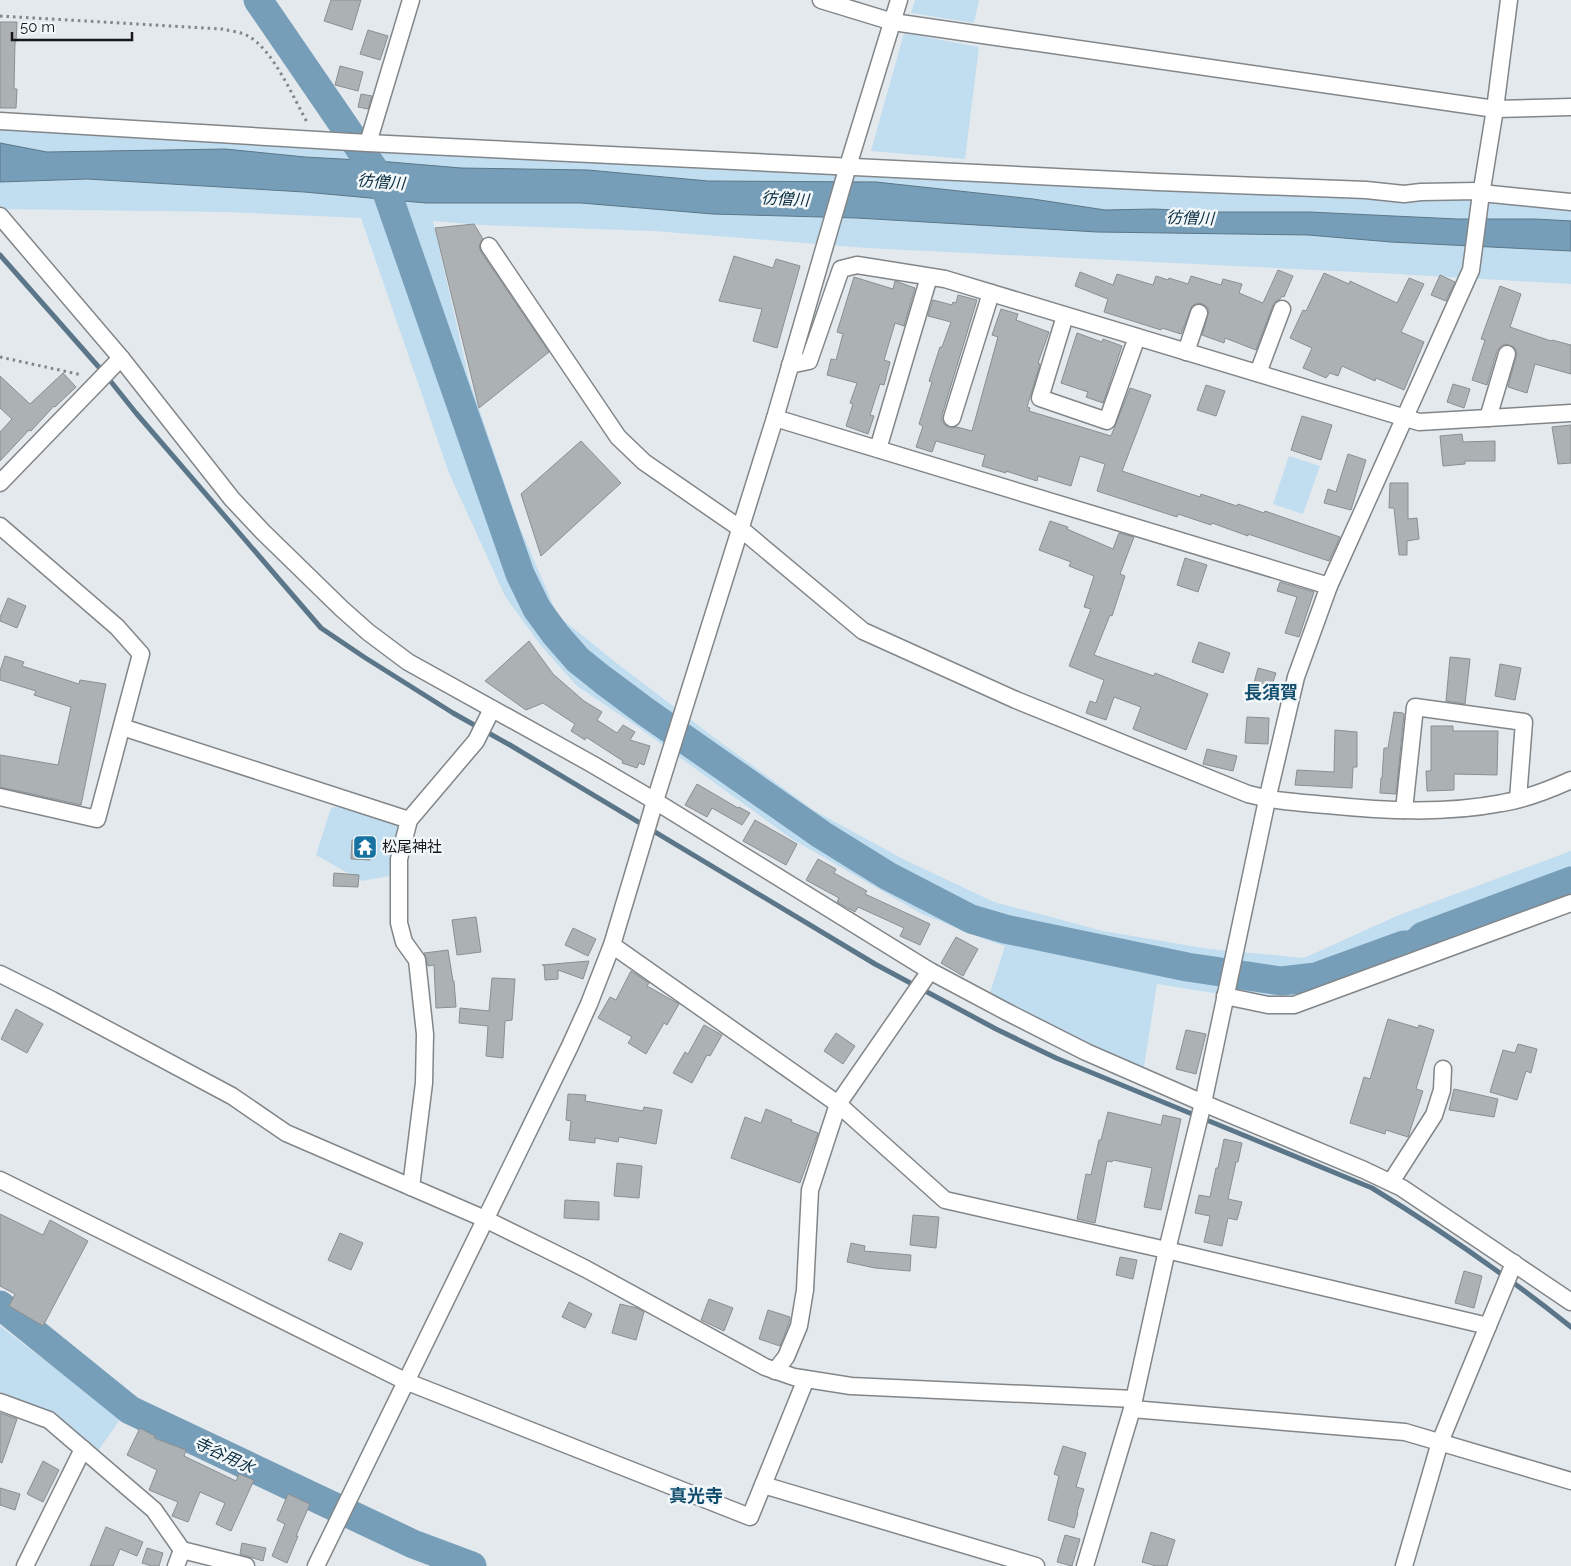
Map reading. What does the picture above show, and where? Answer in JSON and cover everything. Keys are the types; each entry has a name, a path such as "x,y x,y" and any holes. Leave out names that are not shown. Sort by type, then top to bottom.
{"street":[{"path":"368,143 411,0"},
{"path":"822,0 893,22 1495,109 1571,107"},
{"path":"316,1566 566,1055 589,1004 612,945 775,418 899,0"},
{"path":"1085,1566 1133,1404 1167,1250 1203,1103 1267,800 1296,677 1329,586 1471,270 1480,197 1495,109 1510,0"},
{"path":"0,121 848,170 1366,190 1404,194 1478,191 1480,197"},
{"path":"1480,197 1571,202"},
{"path":"0,216 121,358 232,499 341,608 368,632 408,662 655,801 930,971 1086,1052 1391,1182 1412,1194 1571,1302"},
{"path":"489,246 618,437 644,462 740,529 863,630 1016,700 1230,787 1267,800 1348,808 1404,810 1461,809 1504,803 1546,791 1571,780"},
{"path":"790,365 809,361 841,269 857,265 945,279 1419,422 1571,413"},
{"path":"878,449 929,277"},
{"path":"952,418 992,293"},
{"path":"1258,374 1282,309"},
{"path":"1186,352 1199,313"},
{"path":"1065,316 1040,398 1107,421 1136,337"},
{"path":"1488,418 1506,354"},
{"path":"0,483 121,358"},
{"path":"775,418 1329,586"},
{"path":"0,526 117,626 141,654 97,819 0,797"},
{"path":"1404,810 1415,707 1524,722 1518,799"},
{"path":"411,1187 424,1083 424,1034 417,960 404,942 399,922 399,859 409,820 476,741 492,709"},
{"path":"122,727 409,820"},
{"path":"1225,996 1268,1005 1294,1005 1571,903"},
{"path":"612,945 838,1104 945,1200 1488,1326"},
{"path":"775,1371 786,1357 799,1326 805,1290 810,1190 838,1104 930,971"},
{"path":"0,974 84,1016 232,1096 286,1133 485,1219 586,1269 775,1371 794,1377 851,1386 1133,1404 1405,1432 1571,1481"},
{"path":"1391,1182 1434,1115 1442,1090 1443,1069"},
{"path":"0,1180 405,1381 750,1517 806,1379"},
{"path":"1404,1566 1440,1442 1514,1263"},
{"path":"0,1402 49,1420 154,1510 182,1550 246,1566"},
{"path":"25,1566 83,1449"},
{"path":"763,1485 1036,1566"},
{"path":"176,1566 182,1550"}],"path":[{"path":"0,16 222,29 248,36 262,46 281,74 316,140"},
{"path":"0,357 100,380"}],"shaded area":[{"path":"915,0 979,0 974,23 911,13"},
{"path":"904,33 979,47 965,159 871,151"},
{"path":"0,124 1371,191 1539,207 1571,206 1571,284 867,248 654,231 482,225 433,221 469,379 518,523 558,616 724,745 815,811 903,859 994,902 1103,931 1209,949 1304,958 1399,915 1571,851 1571,903 1288,1005 1157,984 1143,1073 987,1002 1005,946 922,914 792,839 638,727 577,686 542,647 505,596 449,473 361,218 225,212 0,209"},
{"path":"1289,456 1320,466 1303,514 1273,504"},
{"path":"356,803 409,820 399,874 362,881 316,855 331,808"},
{"path":"0,1326 121,1418 93,1458 35,1415 0,1402"}],"water":[{"name":"彷僧川","path":"0,143 47,152 225,149 305,157 461,168 588,170 708,181 876,182 1033,199 1105,210 1309,212 1457,219 1571,221 1571,251 1391,242 1308,235 1097,232 857,218 713,214 581,203 426,203 304,192 87,179 0,182"}],"building":[{"path":"331,0 361,0 352,30 324,21"},
{"path":"0,22 17,22 14,89 17,89 16,108 0,108"},
{"path":"368,30 388,36 380,60 360,54"},
{"path":"340,66 363,72 358,91 335,85"},
{"path":"361,94 372,96 368,109 358,107"},
{"path":"474,224 483,239 479,246 481,252 549,352 479,408 435,228"},
{"path":"734,256 773,268 776,259 800,266 777,348 753,341 762,309 719,301"},
{"path":"1278,270 1293,276 1284,297 1282,296 1273,305 1256,350 1225,338 1224,343 1202,335 1209,311 1203,304 1197,303 1192,306 1181,334 1162,328 1161,330 1104,312 1108,299 1075,286 1080,272 1113,285 1117,274 1153,285 1156,276 1188,284 1191,276 1221,285 1223,279 1242,284 1239,293 1263,303"},
{"path":"1324,273 1349,284 1350,281 1397,303 1409,278 1424,284 1401,332 1424,342 1404,390 1376,378 1375,381 1342,366 1338,376 1330,373 1326,378 1303,368 1312,348 1290,338 1303,310 1306,311"},
{"path":"1440,275 1455,282 1446,301 1431,295"},
{"path":"854,277 893,289 895,281 915,288 904,326 895,323 884,360 890,362 884,385 880,384 870,415 874,416 868,434 846,426 853,404 850,403 857,383 827,375 831,359 836,360 843,334 837,332"},
{"path":"1500,286 1521,294 1510,327 1551,341 1571,345 1571,374 1535,364 1527,393 1508,387 1517,352 1514,347 1505,344 1497,351 1487,385 1472,380 1485,340 1481,339"},
{"path":"958,295 977,300 942,415 942,421 945,425 950,428 957,427 972,431 998,337 992,335 1001,309 1018,314 1016,320 1049,332 1038,363 1040,364 1027,407 1030,408 1029,411 1111,436 1130,388 1151,395 1122,471 1200,497 1201,494 1237,506 1238,504 1264,513 1265,511 1340,537 1329,561 1212,523 1211,525 1178,514 1177,517 1097,491 1105,464 1080,456 1071,486 1038,476 1037,481 982,466 985,455 936,441 932,452 916,447 923,426 919,424 932,382 929,381 940,347 942,347 951,322 928,316 933,300 952,305 953,302 956,303"},
{"path":"1077,333 1102,342 1103,339 1122,346 1103,403 1086,397 1088,392 1061,383"},
{"path":"63,373 76,387 54,406 31,431 29,430 0,461 0,432 12,419 0,408 0,376 30,404"},
{"path":"1453,384 1470,389 1464,408 1447,402"},
{"path":"1206,385 1225,391 1216,416 1197,410"},
{"path":"1302,416 1332,425 1321,460 1291,450"},
{"path":"1571,425 1571,463 1558,464 1552,427"},
{"path":"1462,434 1463,442 1495,441 1495,461 1465,461 1465,464 1443,466 1440,436"},
{"path":"581,441 621,483 541,556 521,494"},
{"path":"1348,454 1366,460 1351,510 1324,503 1328,489 1336,492"},
{"path":"1390,483 1408,483 1408,519 1417,518 1419,539 1407,541 1407,555 1399,555 1394,508 1389,508"},
{"path":"1050,521 1068,527 1067,529 1113,549 1119,533 1134,537 1120,574 1125,576 1112,616 1110,615 1094,655 1154,676 1155,673 1208,694 1186,750 1133,729 1141,707 1114,697 1106,720 1086,713 1090,701 1096,703 1104,680 1069,666 1091,609 1084,607 1094,576 1069,566 1071,562 1039,550"},
{"path":"1185,558 1207,565 1198,592 1177,585"},
{"path":"1280,582 1314,592 1299,637 1285,633 1297,597 1277,591"},
{"path":"8,598 26,606 17,628 0,621"},
{"path":"529,641 553,674 584,701 602,712 597,720 617,733 623,725 635,732 630,740 650,746 644,765 639,763 637,768 622,763 623,761 586,737 585,740 571,731 575,724 543,703 526,710 485,681"},
{"path":"1199,642 1230,653 1223,673 1192,662"},
{"path":"5,656 24,662 22,666 79,684 80,680 106,684 81,805 0,787 0,755 58,765 71,707 34,695 36,691 0,680 0,671"},
{"path":"1450,657 1470,659 1465,704 1446,701"},
{"path":"1500,664 1521,668 1515,700 1495,696"},
{"path":"1258,668 1276,673 1271,688 1254,683"},
{"path":"1394,712 1404,714 1396,794 1380,793 1384,748 1388,748"},
{"path":"1247,717 1269,718 1268,744 1245,743"},
{"path":"1431,726 1453,726 1453,731 1498,731 1497,775 1454,774 1454,790 1427,791 1426,771 1431,771"},
{"path":"1335,730 1357,732 1357,767 1353,767 1352,788 1295,785 1297,770 1334,772"},
{"path":"1207,749 1237,756 1233,771 1203,764"},
{"path":"697,784 750,813 742,825 712,808 707,817 685,805"},
{"path":"755,820 797,844 786,865 743,841"},
{"path":"352,840 371,841 370,860 351,859"},
{"path":"818,859 836,869 834,873 867,891 865,894 930,924 920,945 900,936 904,928 858,907 855,912 837,902 839,898 806,880"},
{"path":"334,873 359,875 358,887 333,886"},
{"path":"476,917 481,952 457,955 452,920"},
{"path":"573,928 596,939 588,956 565,945"},
{"path":"956,937 978,949 963,976 941,963"},
{"path":"448,950 454,981 456,1007 436,1008 434,965 428,966 424,953"},
{"path":"589,961 583,979 558,970 558,979 545,980 544,965 542,965"},
{"path":"631,971 649,983 647,986 679,1004 667,1025 664,1023 646,1054 628,1043 632,1037 598,1018 610,997 616,1000"},
{"path":"492,978 515,979 512,1020 505,1021 503,1058 486,1056 488,1026 459,1023 460,1008 489,1011"},
{"path":"16,1009 43,1024 27,1053 1,1039"},
{"path":"1388,1019 1418,1028 1419,1025 1434,1030 1416,1089 1423,1091 1408,1137 1386,1130 1385,1134 1350,1123 1364,1077 1370,1079"},
{"path":"704,1025 722,1035 710,1056 707,1055 692,1083 673,1073 685,1052 688,1054"},
{"path":"1186,1030 1206,1034 1196,1074 1176,1069"},
{"path":"836,1033 855,1046 843,1064 824,1051"},
{"path":"1518,1044 1537,1049 1531,1073 1526,1071 1517,1100 1490,1092 1503,1050 1515,1053"},
{"path":"1454,1089 1498,1099 1494,1117 1449,1110"},
{"path":"568,1094 586,1095 585,1101 643,1111 644,1107 662,1110 656,1144 619,1137 618,1142 595,1138 595,1143 569,1140 571,1121 566,1120"},
{"path":"766,1109 818,1133 800,1183 731,1158 745,1117 761,1123"},
{"path":"1108,1112 1161,1125 1163,1115 1181,1119 1161,1210 1144,1207 1152,1168 1113,1160 1112,1162 1107,1161 1095,1223 1077,1219 1086,1174 1091,1175"},
{"path":"1224,1139 1242,1143 1228,1199 1242,1202 1237,1220 1228,1218 1222,1246 1204,1242 1210,1216 1195,1213 1199,1195 1210,1197"},
{"path":"617,1163 642,1166 639,1198 614,1196"},
{"path":"565,1200 599,1202 599,1220 564,1218"},
{"path":"0,1214 43,1235 50,1220 88,1241 43,1326 9,1306 15,1294 0,1286"},
{"path":"913,1215 939,1217 936,1248 910,1245"},
{"path":"340,1233 363,1243 351,1270 328,1260"},
{"path":"851,1243 865,1246 864,1251 911,1255 910,1271 875,1268 847,1262"},
{"path":"1120,1257 1137,1260 1133,1279 1116,1275"},
{"path":"1464,1271 1482,1276 1474,1308 1455,1303"},
{"path":"709,1299 733,1308 724,1331 701,1320"},
{"path":"569,1302 592,1314 585,1328 562,1317"},
{"path":"620,1304 637,1308 644,1312 636,1340 612,1333"},
{"path":"768,1310 790,1317 780,1346 759,1339"},
{"path":"0,1413 17,1419 2,1463 0,1462"},
{"path":"140,1428 155,1436 154,1438 186,1450 184,1456 236,1481 239,1474 254,1480 231,1531 216,1524 225,1503 200,1492 188,1522 172,1516 178,1502 149,1490 157,1470 127,1455"},
{"path":"1063,1446 1086,1453 1076,1487 1084,1489 1074,1528 1048,1520 1059,1476 1054,1474"},
{"path":"43,1461 59,1470 43,1502 27,1494"},
{"path":"0,1488 20,1494 15,1510 0,1505"},
{"path":"288,1494 310,1504 287,1563 272,1556 285,1524 277,1520"},
{"path":"106,1527 143,1542 137,1556 120,1549 113,1566 90,1566"},
{"path":"1151,1532 1175,1540 1167,1566 1156,1566 1142,1562"},
{"path":"1065,1535 1080,1539 1072,1566 1057,1562"},
{"path":"242,1543 266,1548 263,1561 240,1554"},
{"path":"147,1548 163,1553 159,1566 142,1563"}],"waterway":[{"name":"彷僧川","path":"258,0 384,184 520,574 537,609 578,660 603,680 822,835 888,876 971,919 1005,929 1187,967 1281,981 1316,977 1404,945 1414,945 1423,936 1571,881"},
{"path":"0,255 104,373 136,413 321,628 453,713 510,745 875,964 996,1029 1056,1058 1372,1188 1473,1254 1571,1327"},
{"name":"寺谷用水","path":"0,1305 130,1410 413,1544 472,1566"}],"place":[{"name":"松尾神社","path":"365,847"}],"district":[{"name":"長須賀","path":"1271,692"},
{"name":"真光寺","path":"696,1495"}]}
